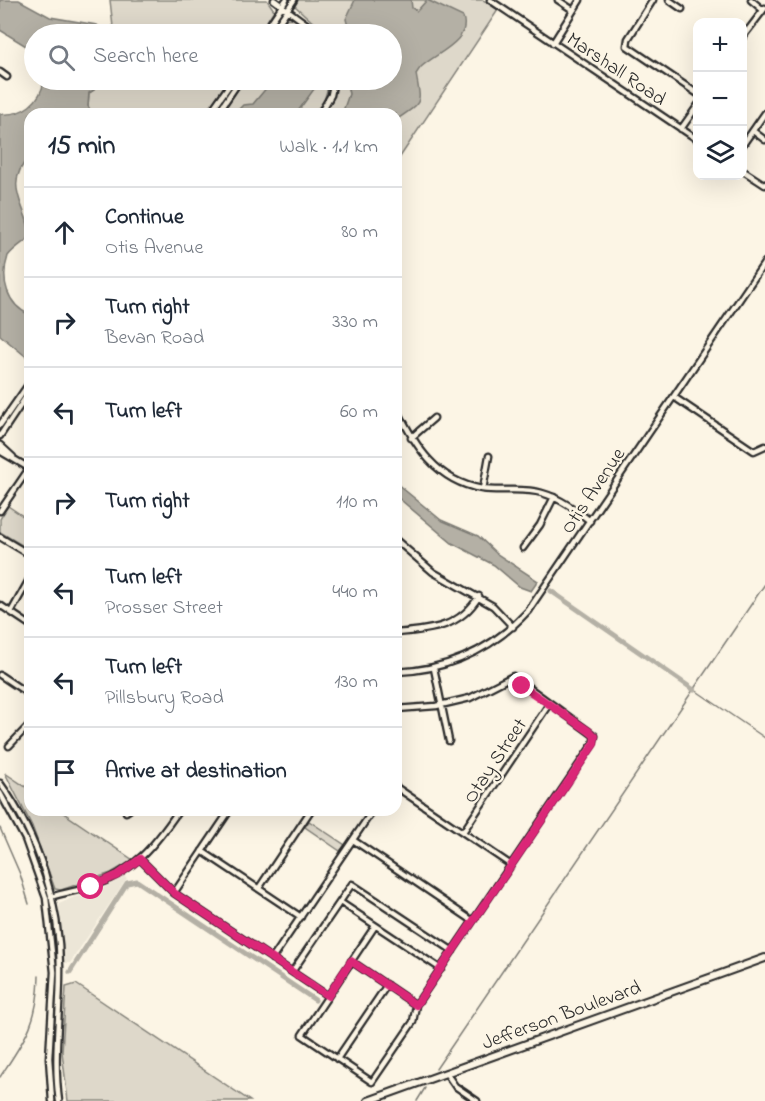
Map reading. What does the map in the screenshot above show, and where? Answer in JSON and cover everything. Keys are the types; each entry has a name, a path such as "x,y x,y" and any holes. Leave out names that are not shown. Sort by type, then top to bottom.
{"main road":[{"name":"Jefferson Boulevard","path":"368,1101 765,958"}],"street":[{"path":"274,0 308,24"},
{"path":"270,24 286,0"},
{"path":"278,24 294,0"},
{"name":"Marshall Road","path":"490,0 693,137"},
{"path":"558,0 573,10"},
{"path":"553,42 580,0"},
{"path":"653,0 628,39 627,46 693,91"},
{"path":"669,0 682,9"},
{"path":"747,31 764,9 751,0"},
{"path":"0,72 7,77"},
{"path":"213,108 226,90"},
{"path":"221,108 233,90"},
{"path":"323,108 332,90"},
{"path":"681,129 693,112"},
{"path":"747,139 765,113"},
{"path":"753,131 765,140"},
{"path":"747,173 765,185"},
{"name":"Otis Avenue","path":"402,671 434,668 473,654 513,627 542,593 765,262"},
{"path":"0,425 24,391"},
{"path":"674,397 754,451 765,446"},
{"path":"0,436 24,400"},
{"path":"411,438 434,418"},
{"path":"402,419 411,438 424,456 445,475 483,489 535,491 554,497 590,521"},
{"path":"0,445 12,453 13,457"},
{"path":"0,450 24,463"},
{"path":"483,489 489,456"},
{"path":"0,511 24,476"},
{"path":"523,548 540,525 554,497"},
{"path":"0,537 24,551"},
{"path":"402,546 433,572 479,596 513,627"},
{"path":"11,612 24,589"},
{"path":"402,632 451,624 468,611 479,596"},
{"path":"0,605 24,621"},
{"path":"434,668 449,741"},
{"path":"0,675 24,691"},
{"path":"375,926 302,1035 372,1082 413,1022 416,1005 594,744 595,736 513,676 470,698 402,708"},
{"name":"Otay Street","path":"463,832 549,704"},
{"path":"9,746 24,730"},
{"path":"0,783 26,827 49,898 60,972 56,1029 59,1101"},
{"path":"402,791 511,865"},
{"path":"0,793 25,839 49,898 54,972 49,1058 52,1101"},
{"path":"49,898 110,879 140,859 157,842 174,816"},
{"path":"174,893 225,816"},
{"path":"259,888 307,816"},
{"path":"272,959 369,816"},
{"path":"353,840 473,921"},
{"path":"202,851 301,917"},
{"path":"140,859 174,893 328,996"},
{"path":"292,972 352,884 453,951"},
{"path":"340,902 441,969"},
{"path":"351,961 416,1005"},
{"path":"337,1059 387,985"},
{"path":"446,1073 454,1086 477,1101"}],"shaded area":[{"path":"0,0 19,0 50,17 91,24 24,24 24,45 0,30"},
{"path":"110,0 267,0 274,10 265,24 113,24"},
{"path":"297,0 483,0 498,10 402,154 402,108 328,108 335,90 402,90 402,24 315,24 295,6"},
{"path":"355,0 411,0 412,8 417,11 427,0 463,17 464,26 457,40 420,68 416,74 418,101 402,116 402,108 344,108 348,90 402,90 402,24 347,24 346,19"},
{"path":"287,18 295,19 302,24 282,24"},
{"path":"41,90 94,90 89,93 89,108 26,108"},
{"path":"94,90 222,90 210,108 89,108 89,93"},
{"path":"237,90 327,90 324,101 318,108 225,108"},
{"path":"265,90 313,90 300,108 240,108 243,105 253,104"},
{"path":"23,110 24,163 17,178 17,188 24,212 24,242 8,256 5,283 11,298 24,312 24,355 0,335 0,114"},
{"path":"402,488 441,520 478,536 497,554 538,581 531,591 520,587 494,565 452,543 402,501"},
{"path":"8,506 24,517 24,546 0,532 0,519"},
{"path":"5,773 24,786 24,810"},
{"path":"27,816 68,816 133,860 111,873 61,890 55,889"},
{"path":"309,821 345,845 340,851 305,827"},
{"path":"124,877 127,878 70,963 63,963 59,904 74,897 94,893"},
{"path":"76,984 250,1101 68,1101 62,1052 66,987"}],"waterway":[{"path":"436,1069 765,584"},
{"path":"551,591 694,690"},
{"path":"695,690 765,738"},
{"path":"0,828 20,874 29,904"},
{"path":"70,972 127,883 137,881 315,1000"},
{"path":"0,1077 33,1019 39,976"},
{"path":"417,1101 425,1088"}],"route":[{"path":"91,887 127,870 140,859 157,879 174,893 328,996 351,961 416,1005 594,744 595,736 589,731 522,686"}]}
